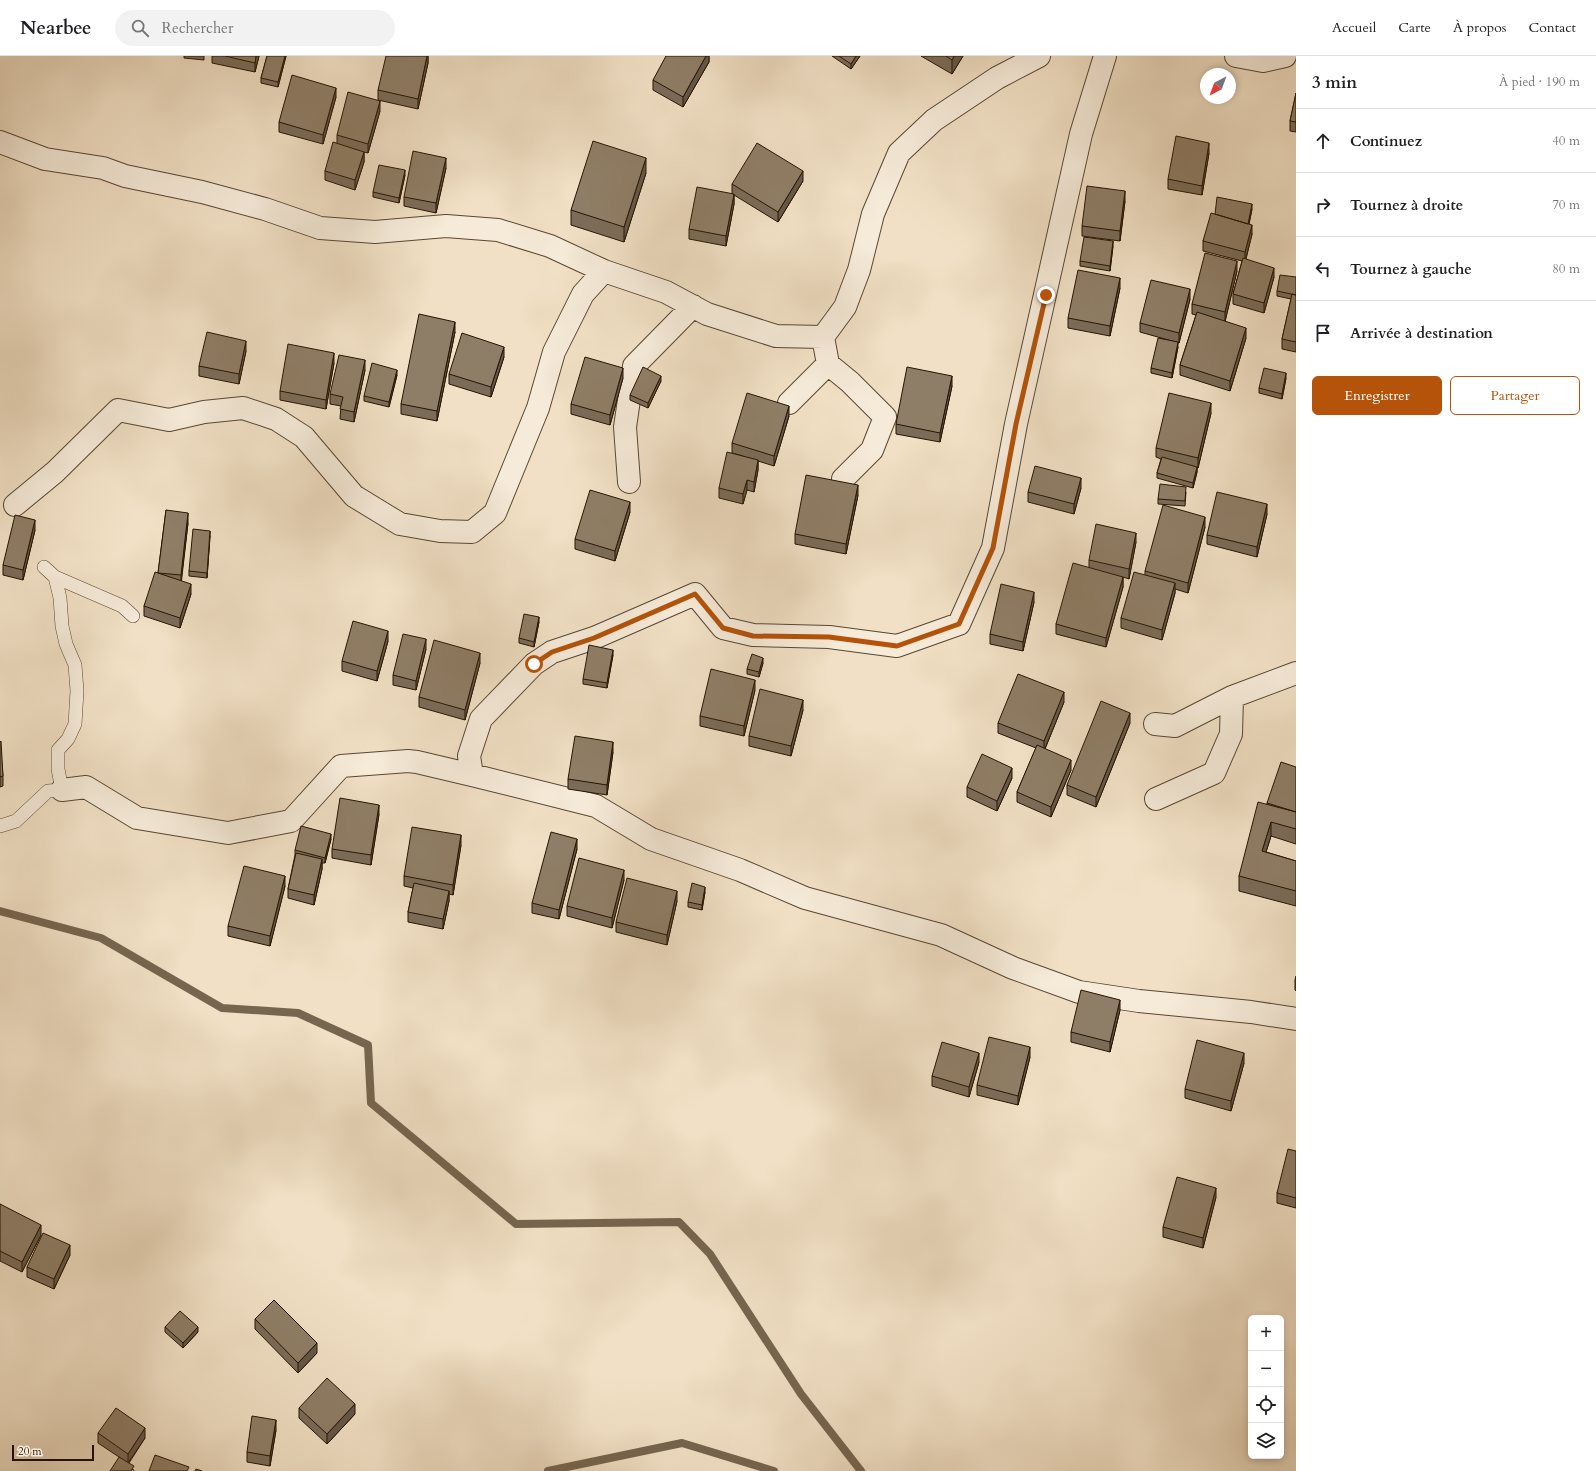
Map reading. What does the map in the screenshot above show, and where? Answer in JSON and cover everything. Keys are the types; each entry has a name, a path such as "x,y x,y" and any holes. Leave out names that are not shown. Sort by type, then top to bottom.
{"street":[{"path":"843,479 872,450 884,417 850,382 828,364 823,337 845,307 859,270 873,214 899,153 934,120 997,78 1039,56"},
{"path":"472,775 469,756 481,719 534,664 552,652 594,638 695,594 723,628 753,636 829,637 897,646 959,624 993,548 1016,424 1081,134 1105,56"},
{"path":"1236,56 1263,61 1285,56"},
{"path":"0,142 45,159 103,168 125,176 202,192 265,209 320,228 375,232 446,226 498,230 550,246 604,271 666,292 707,314 776,336 823,337"},
{"path":"15,505 55,472 118,410 169,420 204,412 243,408 276,420 304,437 354,496 400,524 440,531 472,532 495,513 538,408 554,352 582,294 604,271"},
{"path":"629,482 625,426 634,366 693,306"},
{"path":"789,403 828,364"},
{"path":"1155,724 1175,726 1232,697 1296,673"},
{"path":"1156,799 1214,773 1231,734 1232,697"},
{"path":"62,790 86,787 137,818 228,833 291,821 341,766 408,761 472,775 596,806 651,839 740,870 805,898 941,935 1013,968 1079,992 1139,1001 1251,1012 1296,1019"}],"lane":[{"path":"44,567 55,577 98,597 122,606 133,616"},
{"path":"0,826 16,821 48,791 62,790 58,769 58,750 68,738 75,724 77,691 75,665 66,644 62,626 60,598 55,577"}],"building":[{"path":"225,56 256,56 255,63"},
{"path":"267,56 285,56 278,82 261,78"},
{"path":"386,56 427,56 418,99 378,90"},
{"path":"666,56 706,56 683,97 653,80"},
{"path":"839,56 856,56 851,64"},
{"path":"946,56 954,56 952,60"},
{"path":"292,75 336,88 323,135 279,122"},
{"path":"348,92 380,101 368,144 337,135"},
{"path":"1296,93 1296,122 1290,121"},
{"path":"1176,136 1209,143 1202,186 1168,179"},
{"path":"593,141 646,158 624,227 571,210"},
{"path":"333,142 364,152 355,180 325,171"},
{"path":"757,143 803,171 778,212 732,184"},
{"path":"413,151 446,158 436,203 404,197"},
{"path":"379,165 405,170 399,198 373,192"},
{"path":"1087,186 1125,191 1120,231 1082,226"},
{"path":"697,187 734,194 726,236 689,229"},
{"path":"1217,197 1252,204 1248,224 1215,214"},
{"path":"1211,213 1252,225 1245,252 1203,241"},
{"path":"1084,237 1113,241 1110,266 1080,261"},
{"path":"1205,253 1237,261 1225,312 1192,304"},
{"path":"1243,258 1274,268 1264,303 1233,294"},
{"path":"1078,270 1120,278 1110,326 1068,318"},
{"path":"1280,275 1296,277 1296,295 1277,291"},
{"path":"1151,280 1190,289 1179,333 1140,323"},
{"path":"1292,294 1296,295 1296,342 1282,339"},
{"path":"1197,312 1246,328 1230,381 1180,365"},
{"path":"419,314 455,322 437,411 401,404"},
{"path":"207,332 246,341 239,374 199,366"},
{"path":"462,333 504,347 491,387 449,374"},
{"path":"1158,338 1178,342 1172,373 1151,368"},
{"path":"288,344 334,353 326,400 280,391"},
{"path":"339,355 365,360 354,412 340,409 343,397 330,394"},
{"path":"585,357 623,368 610,415 571,404"},
{"path":"372,363 397,370 389,402 364,396"},
{"path":"643,367 661,376 648,403 630,395"},
{"path":"907,367 952,376 940,433 896,424"},
{"path":"1264,368 1286,373 1282,394 1259,388"},
{"path":"747,393 789,406 774,456 732,443"},
{"path":"1169,393 1211,403 1198,458 1156,448"},
{"path":"727,452 758,460 754,482 747,480 743,494 719,488"},
{"path":"1162,457 1197,467 1193,483 1157,473"},
{"path":"1035,466 1081,478 1074,504 1028,492"},
{"path":"806,475 858,485 846,544 795,534"},
{"path":"1160,484 1186,487 1185,501 1158,499"},
{"path":"590,490 630,502 615,551 575,539"},
{"path":"1217,492 1267,504 1257,547 1207,535"},
{"path":"1163,505 1205,517 1188,583 1145,571"},
{"path":"166,510 188,513 181,575 158,573"},
{"path":"15,515 35,520 23,570 3,565"},
{"path":"1096,524 1136,533 1129,569 1089,560"},
{"path":"193,529 210,531 207,573 189,571"},
{"path":"1073,563 1123,577 1106,638 1056,624"},
{"path":"155,572 191,584 180,618 144,606"},
{"path":"1134,572 1175,583 1162,630 1121,618"},
{"path":"1001,584 1034,592 1023,642 990,634"},
{"path":"524,614 539,617 534,642 519,638"},
{"path":"353,621 388,631 377,671 342,661"},
{"path":"403,634 426,639 416,681 393,675"},
{"path":"434,640 480,653 465,710 419,697"},
{"path":"589,645 613,650 607,683 583,679"},
{"path":"752,654 763,658 759,672 747,669"},
{"path":"711,669 755,680 744,726 700,716"},
{"path":"1018,674 1064,692 1044,741 998,723"},
{"path":"760,689 803,700 791,746 749,736"},
{"path":"1101,701 1130,713 1096,797 1067,785"},
{"path":"575,736 613,742 607,785 568,779"},
{"path":"1,741 3,776 0,777 0,742"},
{"path":"1037,745 1071,760 1051,807 1017,792"},
{"path":"982,754 1012,768 997,801 967,787"},
{"path":"1281,762 1296,767 1296,812 1267,803"},
{"path":"340,798 379,805 371,855 332,849"},
{"path":"1258,802 1296,812 1296,829 1271,822 1262,851 1296,861 1296,891 1239,876"},
{"path":"301,826 331,834 325,858 295,850"},
{"path":"412,827 461,835 453,885 404,876"},
{"path":"551,832 577,839 559,910 532,903"},
{"path":"296,853 322,859 314,895 288,889"},
{"path":"579,858 624,870 612,918 567,906"},
{"path":"244,866 285,876 270,936 228,926"},
{"path":"627,878 677,891 667,935 616,922"},
{"path":"414,883 449,891 443,919 408,912"},
{"path":"692,883 705,887 702,905 688,902"},
{"path":"1081,990 1120,1000 1110,1042 1071,1032"},
{"path":"989,1037 1030,1047 1018,1096 977,1085"},
{"path":"1197,1040 1244,1053 1231,1101 1185,1089"},
{"path":"942,1042 979,1053 969,1087 932,1076"},
{"path":"1288,1149 1296,1151 1296,1198 1277,1193"},
{"path":"1177,1177 1216,1188 1203,1238 1163,1227"},
{"path":"0,1204 41,1225 22,1262 0,1251"},
{"path":"43,1233 70,1245 54,1279 27,1267"},
{"path":"274,1300 317,1343 298,1363 255,1319"},
{"path":"180,1311 198,1327 183,1343 165,1327"},
{"path":"327,1378 355,1404 327,1434 299,1408"},
{"path":"116,1408 145,1428 128,1454 98,1433"},
{"path":"252,1416 276,1420 270,1456 247,1452"},
{"path":"155,1455 189,1467 187,1471 149,1471"},
{"path":"119,1457 134,1466 131,1471 110,1471"}],"waterway":[{"path":"0,911 101,938 222,1008 298,1013 368,1045 371,1103 516,1224 679,1222 710,1254 801,1394 861,1471"},
{"path":"548,1471 682,1443 774,1471"}],"route":[{"path":"534,664 552,652 594,638 695,594 723,628 753,636 829,637 897,646 959,624 993,548 1016,424 1046,295"}]}
